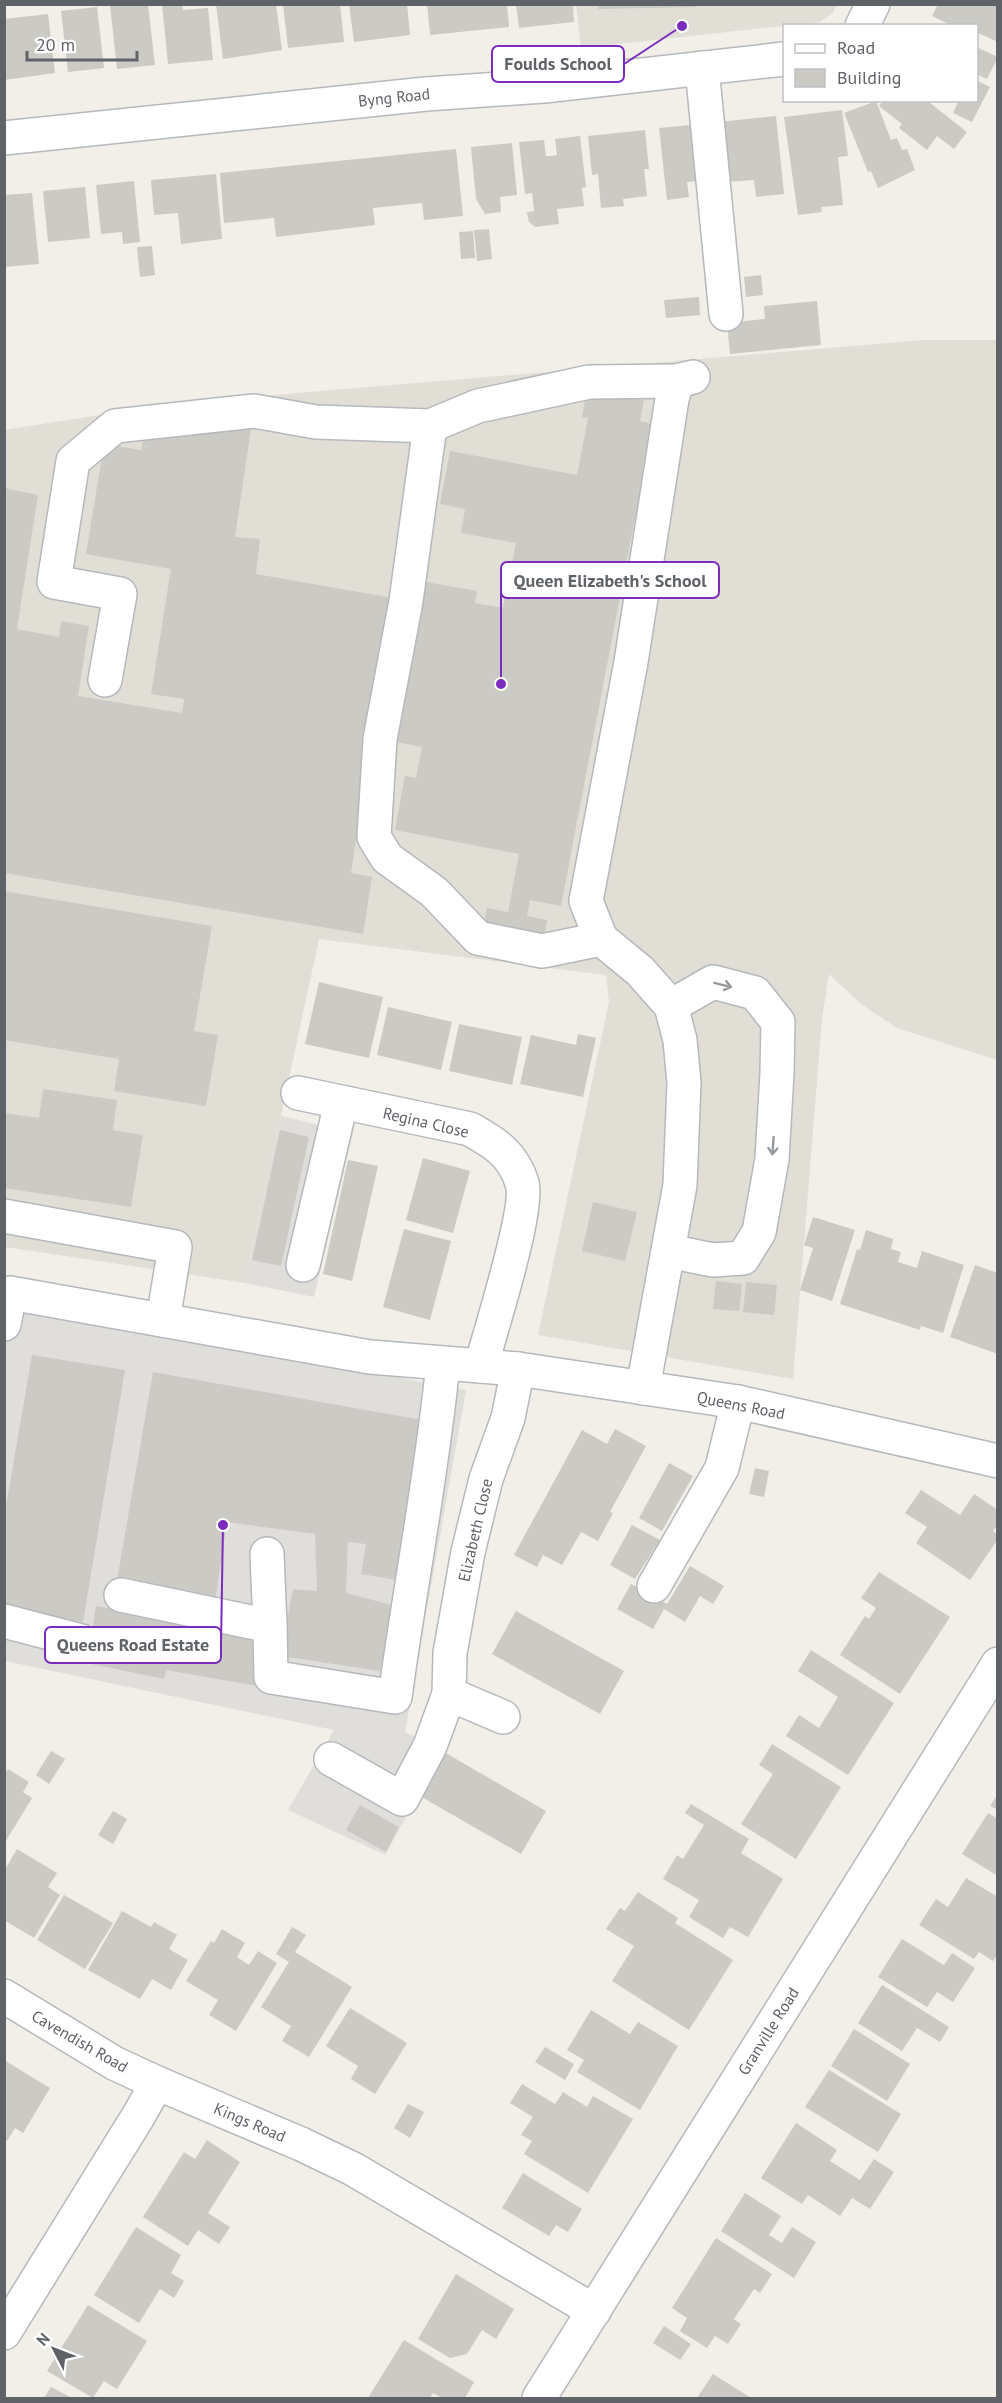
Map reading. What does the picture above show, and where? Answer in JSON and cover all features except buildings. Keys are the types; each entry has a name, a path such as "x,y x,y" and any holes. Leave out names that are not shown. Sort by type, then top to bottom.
{"street":[{"path":"863,24 873,4"},
{"name":"Byng Road","path":"4,138 426,94 544,86 783,59"},
{"path":"702,68 726,314"},
{"path":"105,680 120,594 54,582 73,461 115,426 254,411 316,422 430,426 478,406 589,382 685,379 586,901 601,939 640,971 671,1006 680,1040 684,1083 680,1185 643,1388"},
{"path":"430,426 406,601 381,739 374,837 387,858 434,892 478,938 542,951 601,939"},
{"path":"668,1251 713,1260 743,1258 759,1232 772,1159 778,1022 755,993 713,982 671,1006"},
{"name":"Regina Close","path":"298,1094 470,1129 495,1143 514,1164 524,1186 522,1213 482,1366"},
{"path":"303,1265 341,1103"},
{"path":"4,1216 175,1247 163,1320"},
{"name":"Queens Road","path":"6,1303 163,1320 370,1357 518,1369 738,1402 998,1461"},
{"path":"267,1554 271,1677 395,1697 409,1592 437,1423 443,1364"},
{"name":"Elizabeth Close","path":"331,1759 402,1799 430,1746 449,1694 450,1653 468,1552 486,1479 508,1418 518,1369"},
{"path":"654,1586 722,1468 738,1402"},
{"path":"121,1595 270,1626"},
{"path":"4,1621 81,1641"},
{"name":"Granville Road","path":"539,2398 998,1664"},
{"path":"449,1694 503,1717"},
{"name":"Cavendish Road","path":"4,1996 114,2063 157,2083"},
{"path":"4,2333 157,2083"},
{"name":"Kings Road","path":"157,2083 301,2144 353,2169 594,2311"}],"shaded area":[{"path":"576,5 836,5 833,13 820,22 783,24 783,26 581,48"},
{"path":"923,340 997,340 997,1060 897,1028 861,1004 829,974 822,1019 793,1379 538,1335 609,1002 606,975 319,939 245,1283 5,1247 4,430 170,404"},
{"path":"281,1116 353,1133 314,1297 245,1283"},
{"path":"4,1304 466,1390 405,1732 444,1749 385,1855 288,1810 334,1730 5,1661"}],"place":[{"name":"Foulds School","path":"682,26"},
{"name":"Queen Elizabeth's School","path":"501,684"},
{"name":"Queens Road Estate","path":"223,1525"}]}
